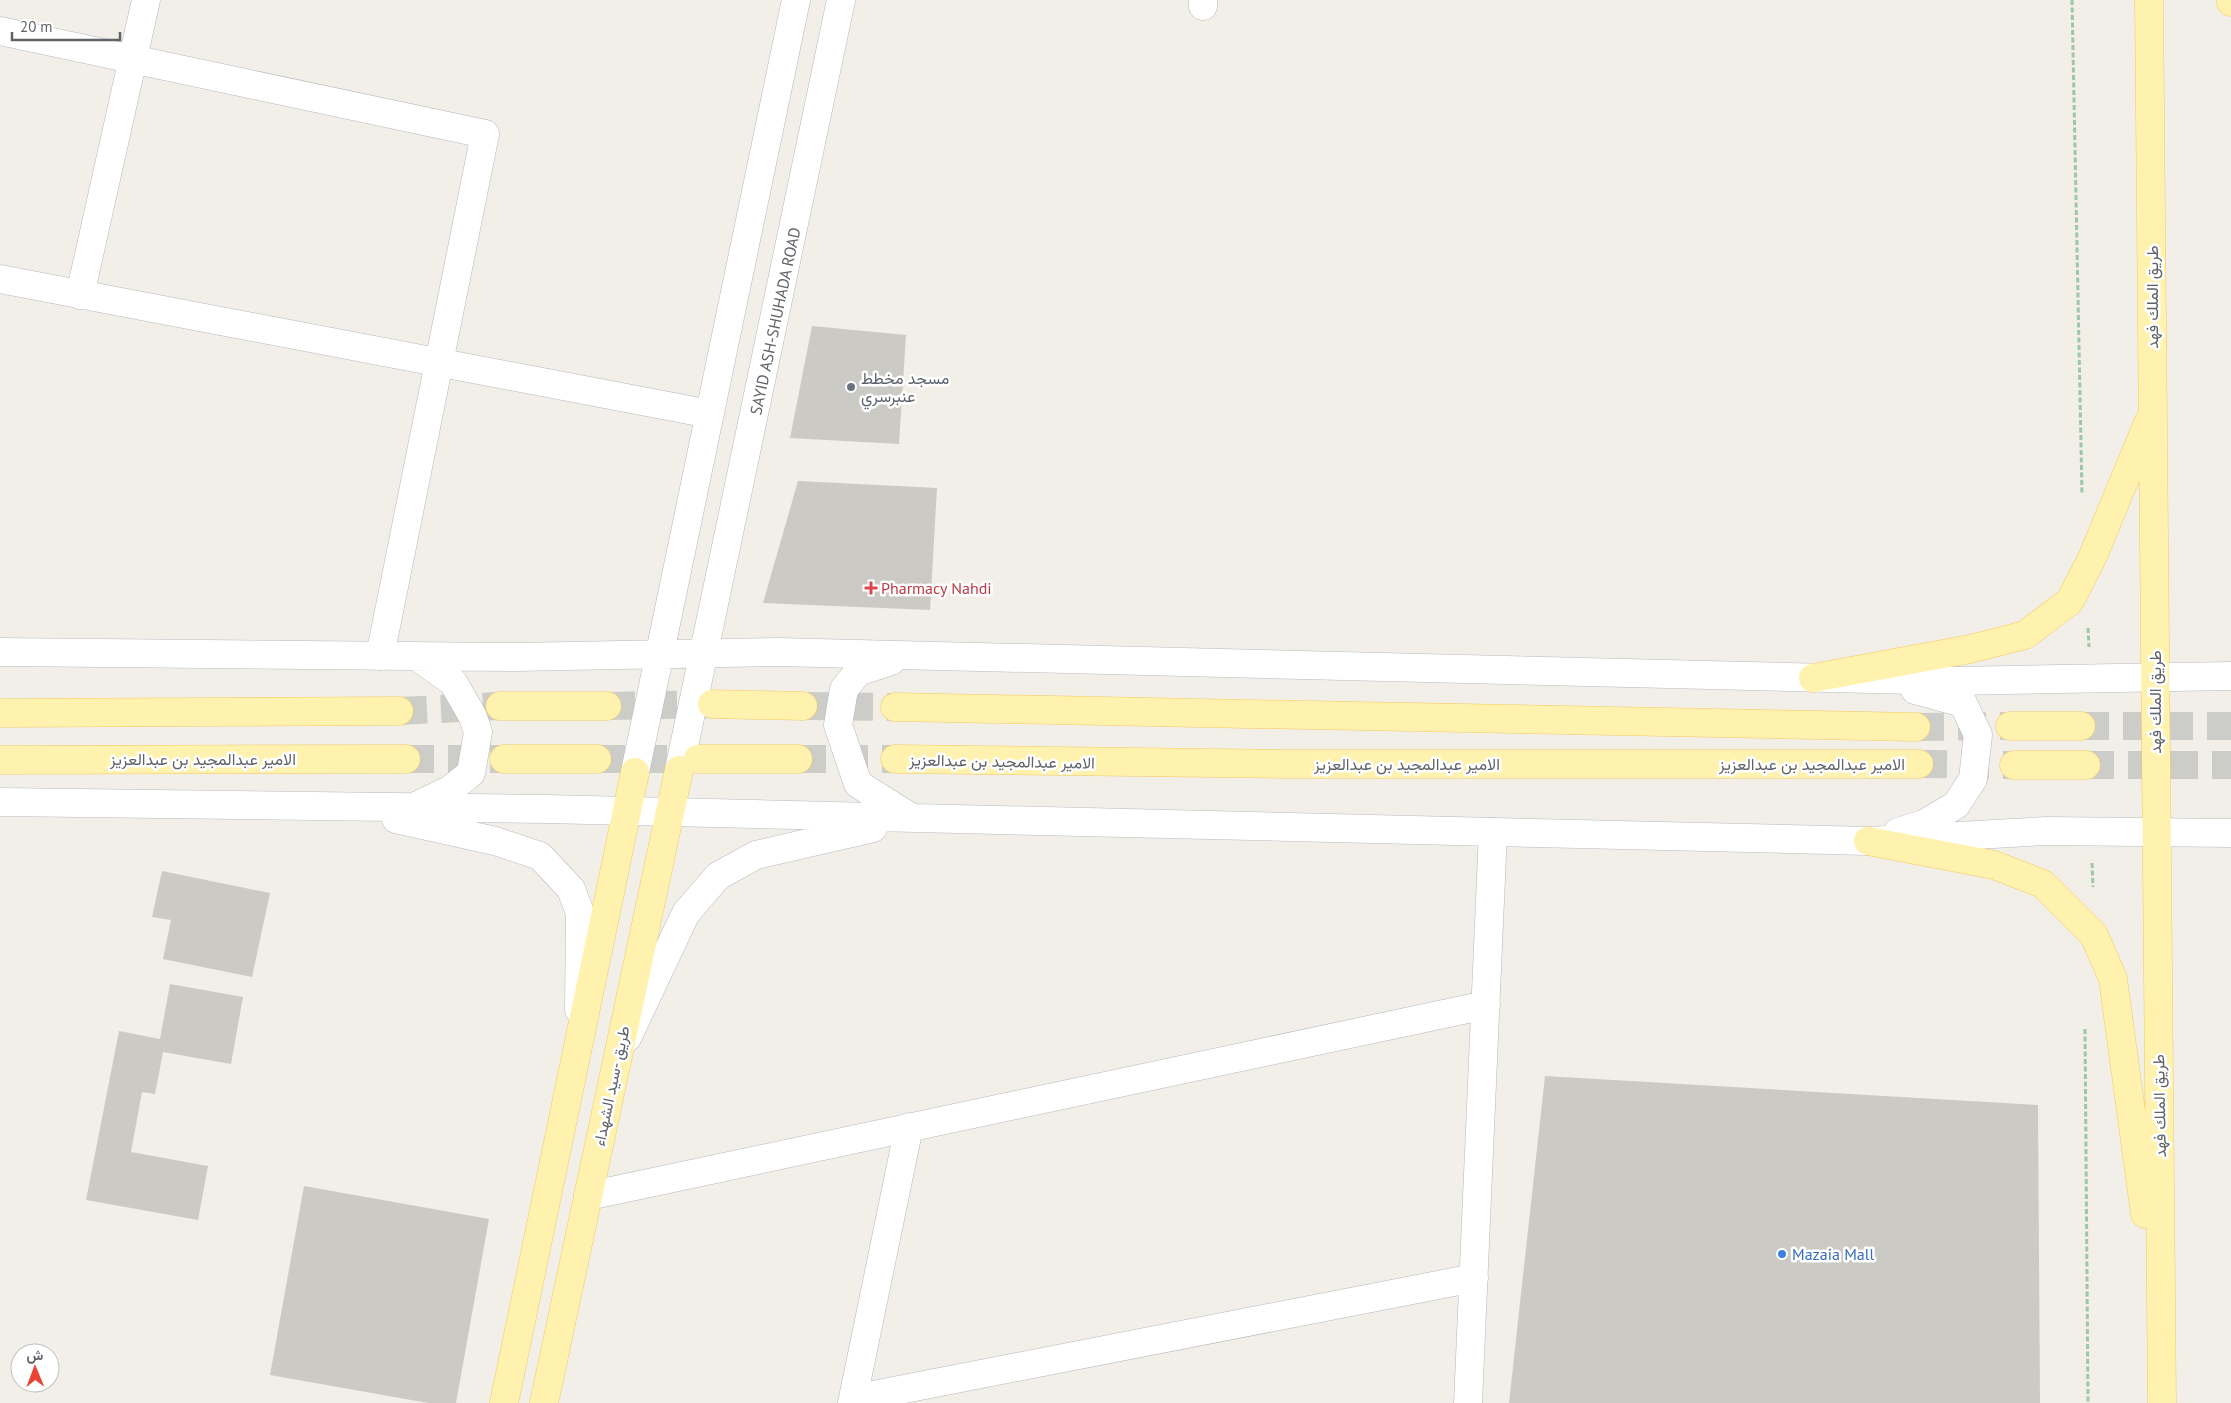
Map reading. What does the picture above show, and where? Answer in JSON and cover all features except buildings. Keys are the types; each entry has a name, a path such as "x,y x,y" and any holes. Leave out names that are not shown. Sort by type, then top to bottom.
{"main road":[{"name":"طريق الملك فهد","path":"2149,0 2162,1403"},
{"path":"1824,678 2025,636 2070,601 2092,556 2153,413"},
{"path":"712,704 803,706"},
{"path":"500,706 607,706"},
{"path":"895,707 1916,727"},
{"path":"0,712 399,711"},
{"path":"2010,726 2081,726"},
{"name":"الامير عبدالمجيد بن عبدالعزيز","path":"0,760 406,759"},
{"path":"504,759 597,759"},
{"path":"689,765 798,759"},
{"name":"الامير عبدالمجيد بن عبدالعزيز","path":"895,760 1285,764 1919,764"},
{"name":"طريق -سيد الشهداء","path":"544,1403 670,812 689,765"},
{"path":"2014,765 2086,765"},
{"path":"504,1403 636,772"},
{"path":"1868,841 1994,865 2043,884 2094,935 2113,979 2161,1332"}],"street":[{"path":"80,295 146,0"},
{"path":"636,772 796,0"},
{"name":"SAYID ASH-SHUHADA ROAD","path":"689,765 705,648 841,0"},
{"path":"0,31 485,134 380,656"},
{"path":"0,279 710,414"},
{"path":"0,652 516,657 661,646 908,656 1954,681 2231,676"},
{"path":"412,807 451,789 471,773 478,732 473,717 453,682 416,656"},
{"path":"908,656 858,672 844,689 838,725 858,784 913,819"},
{"path":"1824,678 1907,688 1963,703 1978,735 1973,779 1956,805 1924,824 1868,841"},
{"path":"0,802 627,811 1868,841 2046,831 2231,833"},
{"path":"340,807 496,841 540,856 571,889 580,913 578,1048"},
{"path":"617,1059 686,913 718,876 756,856 913,819"},
{"path":"1468,1403 1493,832"},
{"path":"588,1196 1486,1005"},
{"path":"909,1128 852,1401 1474,1278"}],"tunnel":[{"path":"607,706 712,704"},
{"path":"399,711 500,706"},
{"path":"803,706 895,707"},
{"path":"1916,727 2010,726"},
{"path":"2081,726 2231,726"},
{"path":"406,759 504,759"},
{"path":"597,759 698,759"},
{"path":"798,759 895,759"},
{"path":"1919,764 2014,765"},
{"path":"2086,765 2231,765"}],"place":[{"name":"مسجد مخطط عنبرسري","path":"851,387"},
{"name":"Pharmacy Nahdi","path":"871,588"},
{"name":"Mazaia Mall","path":"1782,1254"}]}
